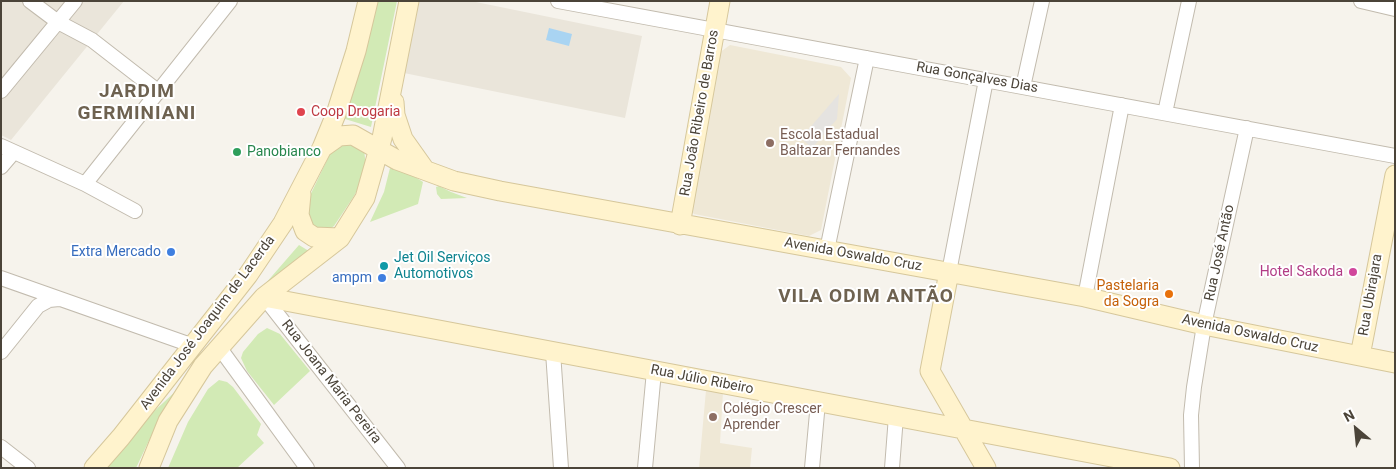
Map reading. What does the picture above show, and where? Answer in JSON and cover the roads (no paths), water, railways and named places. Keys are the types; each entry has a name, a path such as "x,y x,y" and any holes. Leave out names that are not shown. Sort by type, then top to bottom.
{"main road":[{"name":"Avenida José Joaquim de Lacerda","path":"94,468 122,437 191,345 248,275 276,234 322,148 356,51 368,1"},
{"name":"Avenida José Joaquim de Lacerda","path":"149,468 168,421 183,396 219,347 264,297 340,238 365,198 379,151 393,90 409,1"},
{"name":"Rua João Ribeiro de Barros","path":"680,225 720,1"},
{"path":"393,90 395,114 403,139 425,170"},
{"name":"Avenida Oswaldo Cruz","path":"322,148 339,136 353,135 379,151 454,181 680,225 1085,298 1204,325 1395,363"},
{"name":"Rua Ubirajara","path":"1360,356 1395,175"},
{"path":"303,183 299,215 305,231 314,237 340,238"},
{"path":"949,272 930,371 986,468"},
{"name":"Rua Júlio Ribeiro","path":"264,297 1170,468"}],"street":[{"path":"30,1 58,22 92,40 159,92"},
{"path":"3,86 75,1"},
{"path":"85,184 230,1"},
{"name":"Rua Gonçalves Dias","path":"558,1 1395,156"},
{"path":"1022,87 1042,1"},
{"path":"1165,113 1189,1"},
{"path":"1361,1 1395,9"},
{"path":"827,250 866,58"},
{"path":"949,272 986,80"},
{"path":"1085,298 1122,105"},
{"name":"Rua José Antão","path":"1192,468 1191,415 1204,325 1247,128"},
{"path":"1,167 7,150 85,184 135,211"},
{"path":"1,278 191,345"},
{"path":"30,288 35,292 38,306"},
{"name":"Rua Joana Maria Pereira","path":"264,297 398,468"},
{"path":"1,352 38,306 55,299 62,300"},
{"path":"219,347 307,468"},
{"path":"553,352 561,468"},
{"path":"645,468 654,371"},
{"path":"812,468 818,402"},
{"path":"892,468 896,416"},
{"path":"1,447 28,468"}],"water":[{"path":"549,28 572,34 569,46 546,40"}],"place":[{"name":"Coop Drogaria","path":"301,112"},
{"name":"Escola Estadual Baltazar Fernandes","path":"770,143"},
{"name":"Panobianco","path":"237,152"},
{"name":"Extra Mercado","path":"171,252"},
{"name":"Jet Oil Serviços Automotivos","path":"384,266"},
{"name":"Hotel Sakoda","path":"1353,272"},
{"name":"ampm","path":"382,278"},
{"name":"Pastelaria da Sogra","path":"1169,294"},
{"name":"Colégio Crescer Aprender","path":"713,417"}],"district":[{"name":"JARDIM GERMINIANI","path":"137,103"},
{"name":"VILA ODIM ANTÃO","path":"866,297"}]}
